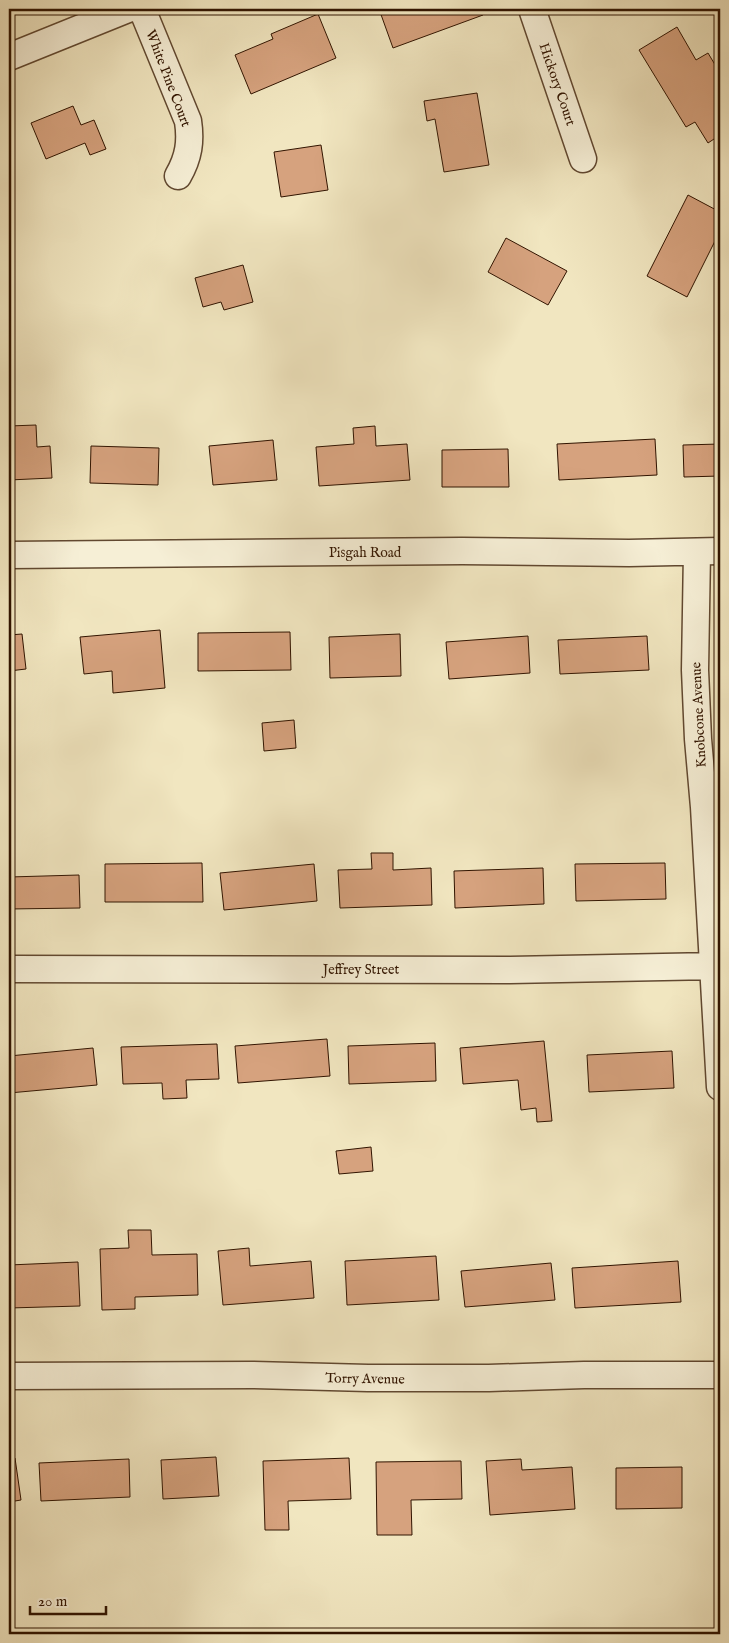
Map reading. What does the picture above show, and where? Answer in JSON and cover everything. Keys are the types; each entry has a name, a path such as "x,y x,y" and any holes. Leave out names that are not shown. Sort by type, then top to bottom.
{"street":[{"path":"9,57 128,9"},
{"name":"White Pine Court","path":"142,9 188,121 190,136 189,152 178,176"},
{"name":"Hickory Court","path":"532,9 583,160"},
{"name":"Pisgah Road","path":"9,555 709,552"},
{"name":"Knobcone Avenue","path":"709,552 695,680 720,1088"},
{"name":"Jeffrey Street","path":"9,969 510,970 714,966"},
{"name":"Torry Avenue","path":"9,1376 252,1375 489,1378 584,1375 720,1375"}],"building":[{"path":"379,9 481,9 483,15 393,48"},
{"path":"318,14 336,58 251,94 235,55 273,39 271,34"},
{"path":"677,27 696,60 708,53 720,73 720,135 708,143 695,122 686,127 639,50"},
{"path":"477,93 489,165 444,172 435,119 427,121 424,101"},
{"path":"73,106 81,125 94,120 106,149 90,155 85,143 46,159 31,123"},
{"path":"321,145 328,190 281,197 274,152"},
{"path":"688,195 720,212 720,231 687,297 647,276"},
{"path":"506,238 567,271 548,305 488,272"},
{"path":"243,265 253,302 224,310 221,302 203,307 195,278"},
{"path":"36,425 37,447 50,446 52,478 9,480 9,426"},
{"path":"375,426 376,446 407,444 410,480 319,486 316,447 354,444 353,428"},
{"path":"655,439 657,475 559,480 557,444"},
{"path":"273,440 277,480 213,485 209,446"},
{"path":"720,444 720,476 684,477 683,445"},
{"path":"91,446 159,448 158,485 90,483"},
{"path":"508,449 509,487 442,487 442,450"},
{"path":"160,630 165,688 113,693 112,671 84,674 80,637"},
{"path":"290,632 291,670 198,671 198,633"},
{"path":"22,634 26,669 9,671 9,635"},
{"path":"400,634 401,676 330,678 329,637"},
{"path":"528,636 530,673 449,679 446,642"},
{"path":"647,636 649,670 560,674 558,640"},
{"path":"294,720 296,748 264,751 262,723"},
{"path":"371,853 393,853 393,870 431,868 432,905 340,908 338,870 372,869"},
{"path":"202,863 203,902 105,902 105,864"},
{"path":"665,863 666,899 576,901 575,864"},
{"path":"314,864 317,901 224,910 220,873"},
{"path":"543,868 544,904 455,908 454,871"},
{"path":"79,875 80,908 9,909 9,877"},
{"path":"327,1039 330,1076 238,1083 235,1046"},
{"path":"544,1041 552,1121 537,1122 536,1108 521,1110 518,1080 463,1084 460,1048"},
{"path":"435,1043 436,1081 349,1084 348,1046"},
{"path":"217,1044 219,1079 186,1080 187,1098 163,1099 162,1083 123,1084 121,1047"},
{"path":"93,1048 97,1085 9,1093 9,1056"},
{"path":"672,1051 674,1088 589,1092 587,1055"},
{"path":"371,1147 373,1171 339,1174 336,1151"},
{"path":"128,1230 151,1230 152,1255 197,1254 198,1295 135,1297 135,1309 102,1310 100,1249 129,1248"},
{"path":"249,1248 250,1266 311,1261 314,1298 223,1305 218,1251"},
{"path":"436,1256 439,1300 347,1305 345,1261"},
{"path":"678,1261 681,1302 575,1308 572,1268"},
{"path":"78,1262 80,1306 9,1308 9,1265"},
{"path":"551,1263 555,1300 465,1307 461,1271"},
{"path":"216,1457 219,1496 163,1499 161,1460"},
{"path":"15,1458 21,1500 9,1502 9,1459"},
{"path":"349,1458 351,1499 288,1501 289,1530 265,1530 263,1461"},
{"path":"129,1459 130,1497 41,1501 39,1463"},
{"path":"521,1459 522,1470 572,1467 575,1509 490,1515 486,1461"},
{"path":"461,1461 462,1499 411,1500 412,1535 377,1535 376,1462"},
{"path":"682,1467 682,1508 616,1509 616,1468"}]}
